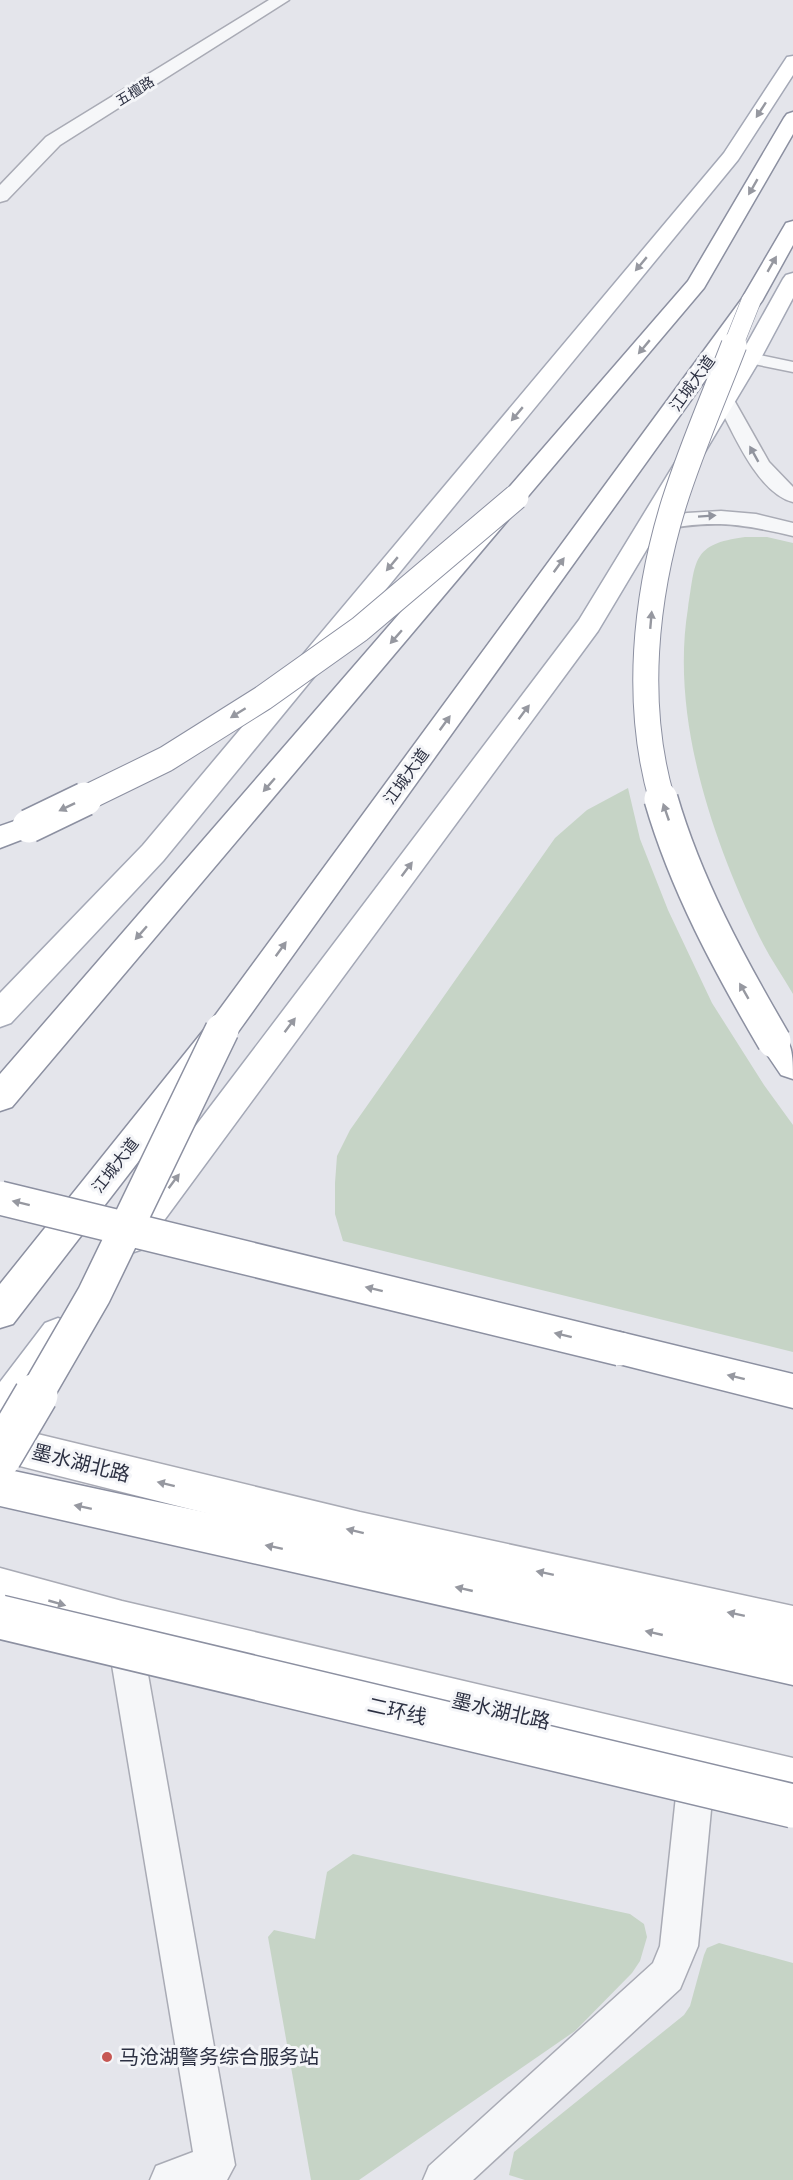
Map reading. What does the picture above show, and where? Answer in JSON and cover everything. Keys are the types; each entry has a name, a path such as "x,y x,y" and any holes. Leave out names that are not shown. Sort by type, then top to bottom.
{"main road":[{"path":"0,1014 168,835 731,156 793,61"},
{"path":"0,1097 697,284 793,118"},
{"name":"江城大道","path":"0,1312 222,1030 751,301 793,227"},
{"path":"0,1412 590,626 750,358 793,279"},
{"path":"751,301 674,503 654,592 646,674 651,750 659,792 682,859 729,963 774,1041 793,1066"},
{"path":"0,837 29,826 166,759 262,698 360,629 516,497"},
{"path":"0,1456 94,1295 222,1030"},
{"path":"0,1198 793,1391"},
{"name":"墨水湖北路","path":"0,1443 360,1532 793,1627"},
{"path":"0,1487 793,1664"},
{"name":"墨水湖北路","path":"0,1588 122,1622 793,1780"},
{"name":"二环线","path":"0,1617 793,1806"}],"street":[{"name":"五檀路","path":"0,196 53,141 281,0"}],"lane":[{"path":"750,358 793,367"},
{"path":"725,400 763,470 780,488 793,496"},
{"path":"649,526 687,517 719,515 745,517 793,530"},
{"path":"122,1622 215,2165 170,2180"},
{"path":"443,2180 667,1976 679,1946 698,1757"}],"green space":[{"path":"745,537 767,537 793,543 793,994 760,938 726,861 700,778 690,735 685,692 684,650 695,567 705,550 714,544"},
{"path":"628,788 640,839 668,910 712,1003 764,1085 793,1125 793,1352 343,1241 335,1214 337,1156 350,1130 555,838 587,810"},
{"path":"353,1854 630,1914 644,1924 647,1937 640,1961 632,1973 575,2031 359,2180 311,2180 268,1937 274,1930 315,1939 327,1872"},
{"path":"719,1943 793,1963 793,2180 525,2180 509,2175 514,2152 684,2015 690,2006 707,1948"}],"place":[{"name":"马沧湖警务综合服务站","path":"107,2057"}]}
